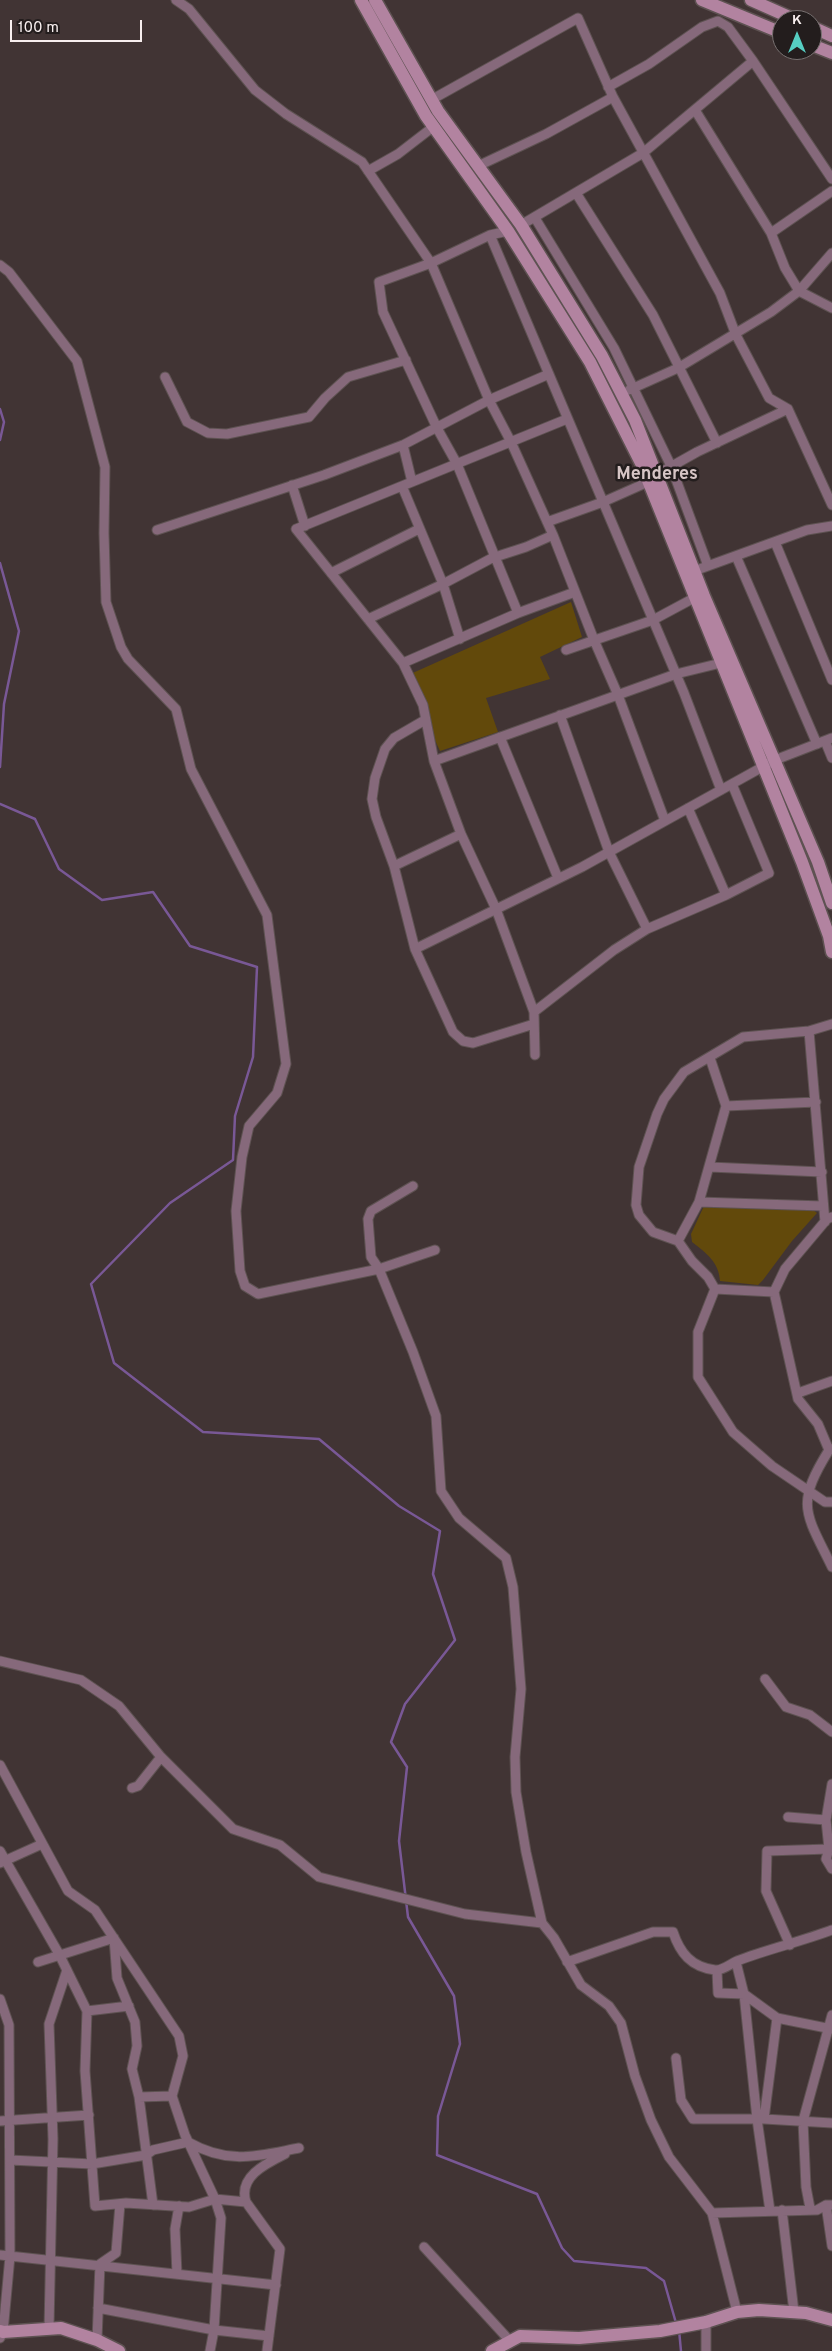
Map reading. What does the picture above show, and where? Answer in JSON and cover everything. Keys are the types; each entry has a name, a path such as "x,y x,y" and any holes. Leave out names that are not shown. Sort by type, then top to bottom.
{"main road":[{"path":"361,0 434,127 508,231 590,362 652,478 775,760 818,862 832,903"},
{"path":"375,0 431,100 521,225 602,356 634,420 694,598 802,862 832,952"},
{"path":"702,0 772,29"},
{"path":"751,0 774,10"},
{"path":"492,2351 520,2336 579,2338 660,2331 706,2322 737,2312 759,2310 806,2313 832,2320"},
{"path":"1,2334 61,2328 97,2340 119,2351"}],"street":[{"path":"176,0 189,9 255,90 286,114 362,162 431,263 489,400 511,442 553,535 594,640 618,695 665,821"},
{"path":"431,100 578,18 613,97 720,293 736,335 769,398 788,409 832,505"},
{"path":"608,86 649,64 702,27 718,21 728,27 753,61 832,179"},
{"path":"521,225 643,153 753,61"},
{"path":"478,166 546,134 613,97"},
{"path":"695,110 771,233 785,268 799,291 832,308"},
{"path":"368,171 398,154 434,127"},
{"path":"771,233 832,190"},
{"path":"576,193 654,316 678,368 717,442"},
{"path":"534,218 614,348 671,466 708,566"},
{"path":"508,231 490,234 431,263 379,282 383,312 437,428 457,464 518,613"},
{"path":"490,234 676,674 721,790"},
{"path":"621,393 678,368 736,335 799,291 832,253"},
{"path":"0,265 9,272 77,361 105,466 104,543 106,602 110,619 128,659 176,709 191,769 267,915 286,1064 277,1093 249,1126 242,1157 236,1211 240,1271 245,1286 258,1294 379,1269 435,1250"},
{"path":"165,377 187,422 208,432 227,434 309,418 325,398 348,377 406,360"},
{"path":"157,530 292,485 403,445 489,400 549,374"},
{"path":"547,522 602,502 652,478 717,442 788,409"},
{"path":"535,1055 534,1012 496,909 461,834 434,760 423,705 404,663 296,529 567,419"},
{"path":"403,445 412,482"},
{"path":"292,485 305,526"},
{"path":"402,486 442,584 460,639"},
{"path":"694,571 807,530 832,526"},
{"path":"331,573 419,529"},
{"path":"368,619 495,557 526,547 553,535"},
{"path":"775,542 832,680"},
{"path":"736,556 832,758"},
{"path":"404,663 518,613 575,592"},
{"path":"566,650 653,620 694,598"},
{"path":"434,760 676,674 721,663"},
{"path":"560,716 609,852 647,929"},
{"path":"425,720 394,738 385,748 375,778 372,799 376,817 394,866 415,949 453,1032 463,1041 473,1043 534,1024"},
{"path":"500,737 558,878"},
{"path":"415,949 609,852 775,760 825,741"},
{"path":"534,1012 614,950 647,929 726,895 769,873 732,784"},
{"path":"688,808 726,895"},
{"path":"394,866 461,834"},
{"path":"832,1024 809,1031 743,1037 684,1072 664,1099 650,1131 639,1167 636,1205 639,1215 652,1232 678,1241 692,1260 708,1276 715,1289 698,1332 698,1377 733,1432 772,1466 825,1502 832,1502"},
{"path":"809,1031 822,1172 823,1206 828,1220 785,1269 774,1292 802,1406 818,1424 830,1449 808,1490 806,1502 810,1523 832,1567"},
{"path":"678,1241 699,1202 726,1106 710,1058"},
{"path":"726,1106 816,1102"},
{"path":"710,1167 822,1172"},
{"path":"413,1186 371,1211 368,1219 371,1257 379,1269 436,1416 441,1491 459,1518 506,1558 513,1587 521,1689 515,1757 516,1792 526,1852 542,1924 554,1938 581,1985 609,2006 621,2023 635,2076 651,2120 669,2157 712,2213 737,2312"},
{"path":"699,1202 823,1206"},
{"path":"715,1289 774,1292"},
{"path":"798,1393 832,1382"},
{"path":"0,1661 81,1680 119,1706 161,1757 233,1830 280,1845 319,1877 465,1914 542,1924"},
{"path":"765,1680 786,1707 810,1715 832,1732"},
{"path":"132,1788 138,1786 161,1757"},
{"path":"0,1765 68,1891 95,1910 179,2036 183,2056 172,2096 188,2142 215,2199 221,2218 214,2330 210,2351"},
{"path":"832,1784 830,1811 826,1820 829,1849 826,1859 832,1869"},
{"path":"788,1817 826,1820"},
{"path":"3,1862 42,1844"},
{"path":"790,1945 766,1891 767,1851 829,1849"},
{"path":"0,1850 3,1862 60,1954 87,2011 85,2071 95,2206 120,2204 189,2207 215,2199 246,2202"},
{"path":"567,1962 653,1932 673,1932 679,1949 693,1963 717,1971 776,1947 790,1945 832,1930"},
{"path":"38,1962 114,1938"},
{"path":"114,1938 117,1978 135,2022 137,2046 132,2069 139,2097 153,2205"},
{"path":"736,1962 744,1994 770,2211"},
{"path":"49,2328 52,2118 49,2024 67,1970"},
{"path":"717,1971 718,1993 744,1994 777,2018 831,2029"},
{"path":"0,1999 9,2026 4,2066 4,2121 10,2160 10,2256 1,2334"},
{"path":"87,2011 129,2006"},
{"path":"810,2208 806,2187 803,2121 831,2029 832,2015"},
{"path":"760,2119 777,2018"},
{"path":"676,2058 682,2100 692,2119 760,2119 832,2123"},
{"path":"139,2097 172,2096"},
{"path":"4,2121 89,2115"},
{"path":"10,2160 92,2164 146,2155 154,2150 188,2142 203,2150 236,2158 299,2148 277,2158 246,2182 243,2192 246,2202 280,2249 267,2351"},
{"path":"100,2264 116,2252 120,2204"},
{"path":"712,2213 810,2208 817,2210 829,2205 832,2246"},
{"path":"177,2274 175,2229 179,2206"},
{"path":"782,2210 794,2312"},
{"path":"424,2247 510,2342"},
{"path":"0,2255 276,2284"},
{"path":"97,2340 100,2264"},
{"path":"98,2308 214,2330 269,2336"},
{"path":"706,2322 706,2351"}],"shaded area":[{"path":"571,602 582,637 540,657 550,679 486,698 498,732 440,751 406,676"},
{"path":"704,1206 812,1209 817,1213 792,1241 758,1285 720,1281 714,1263 707,1254 692,1242 691,1234"}],"waterway":[{"path":"0,409 4,422 0,440"},
{"path":"0,563 19,631 4,704 0,767"},
{"path":"0,804 35,819 59,869 102,900 153,892 190,946 257,967 253,1057 235,1116 233,1160 170,1203 91,1284 114,1363 203,1432 319,1439 399,1506 440,1531 433,1574 455,1640 405,1704 391,1742 407,1767 399,1841 408,1917 454,1996 460,2044 438,2116 437,2155 537,2194 562,2248 574,2261 646,2268 664,2281 676,2323"},
{"path":"679,2330 681,2351"}],"district":[{"name":"Menderes","path":"657,475"}]}
